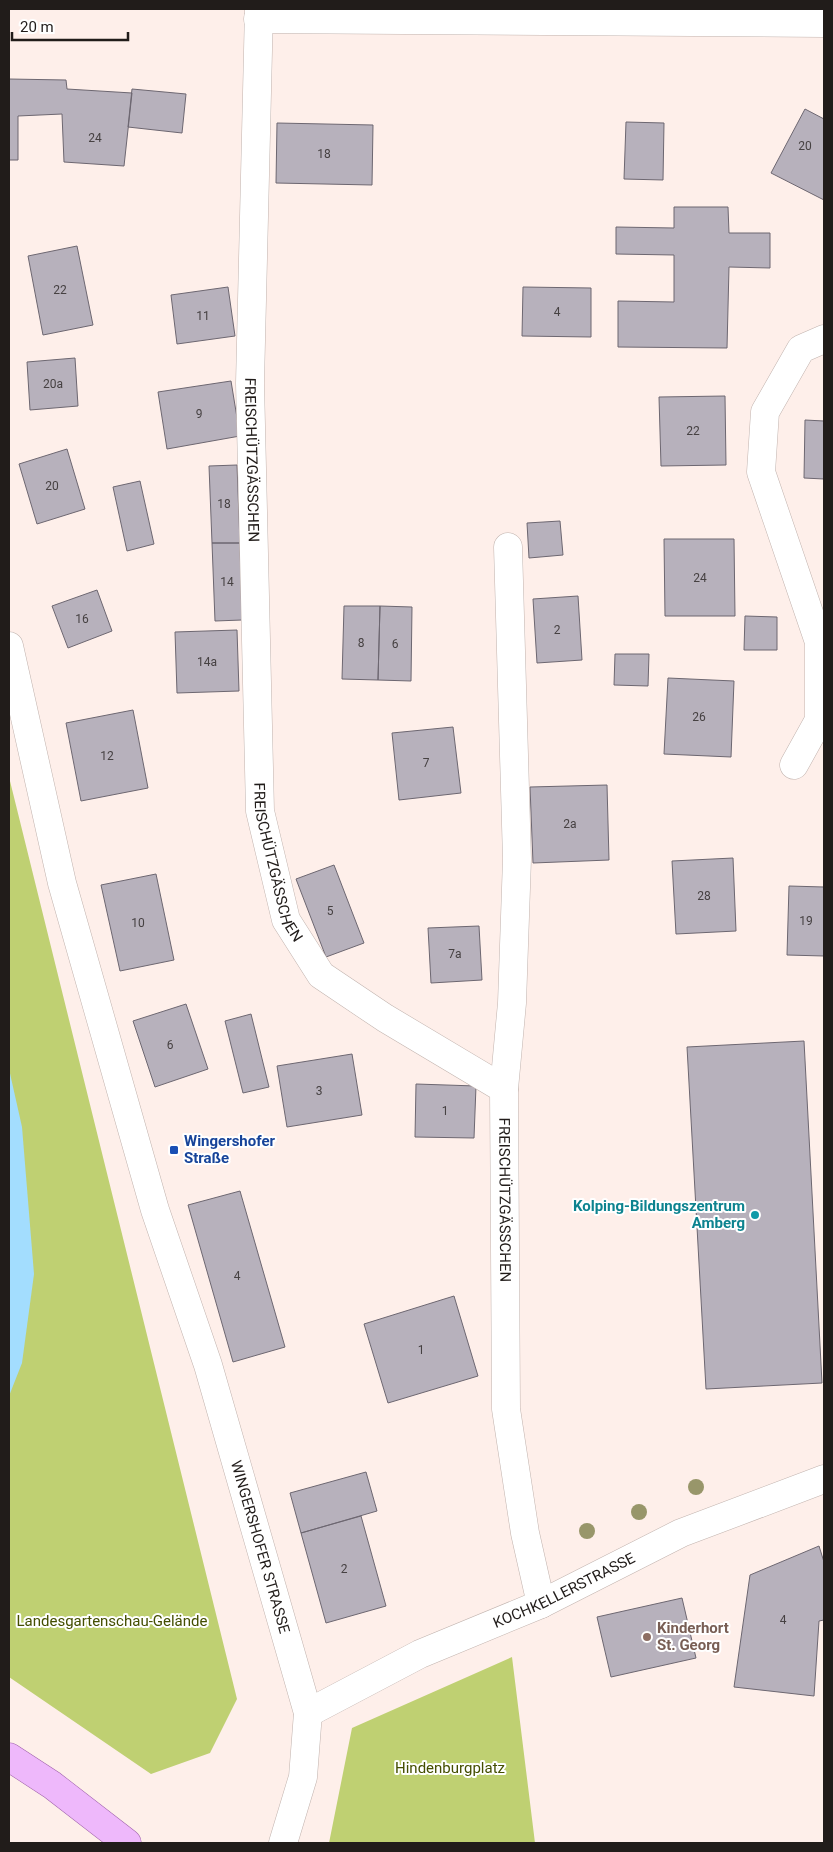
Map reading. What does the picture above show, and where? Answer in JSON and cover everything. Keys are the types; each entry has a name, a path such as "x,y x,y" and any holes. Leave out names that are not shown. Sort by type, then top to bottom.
{"main road":[{"path":"9,1757 52,1785 128,1843"}],"street":[{"path":"259,14 824,23"},
{"name":"FREISCHÜTZGÄSSCHEN","path":"259,14 250,383 262,820 286,920 321,975 385,1018 504,1089 506,1409 525,1533 541,1604"},
{"path":"794,765 819,720 819,642 761,472 765,412 801,349 824,339"},
{"path":"504,1089 512,1003 517,860 508,547"},
{"name":"WINGERSHOFER STRASSE","path":"9,646 62,883 155,1210 208,1365 308,1713 303,1777 283,1843"},
{"name":"KOCHKELLERSTRASSE","path":"308,1713 420,1654 541,1604 681,1533 824,1479"}],"green space":[{"name":"Landesgartenschau-Gelände","path":"9,777 237,1699 210,1753 151,1774 9,1677"},
{"name":"Hindenburgplatz","path":"512,1657 535,1843 329,1843 352,1728"}],"water":[{"path":"9,1069 22,1127 34,1274 22,1363 9,1396"}],"building":[{"path":"9,79 66,80 67,89 132,93 124,166 64,162 62,114 18,116 18,160 9,160"},
{"path":"132,89 186,94 182,133 128,127"},
{"path":"805,109 824,119 824,200 771,173"},
{"path":"626,122 664,123 663,180 624,179"},
{"path":"277,123 373,125 372,185 276,183"},
{"path":"674,207 728,207 729,233 770,233 770,268 729,267 727,348 618,347 618,301 674,302 674,255 616,254 616,227 674,228"},
{"path":"77,246 93,325 43,335 28,256"},
{"path":"228,287 235,336 177,344 171,295"},
{"path":"523,287 591,288 591,337 522,336"},
{"path":"75,358 78,406 30,410 27,362"},
{"path":"231,381 240,436 167,449 158,392"},
{"path":"725,396 726,465 661,466 659,397"},
{"path":"805,420 824,421 824,479 804,478"},
{"path":"67,449 85,509 37,524 19,464"},
{"path":"237,465 240,543 212,543 209,466"},
{"path":"140,481 154,544 127,551 113,487"},
{"path":"560,521 563,555 529,558 527,523"},
{"path":"664,539 734,539 735,616 665,616"},
{"path":"212,543 240,543 242,620 215,621"},
{"path":"97,590 112,631 68,648 52,606"},
{"path":"578,596 582,660 537,663 533,599"},
{"path":"344,606 380,606 378,680 342,679"},
{"path":"380,606 412,607 411,681 378,680"},
{"path":"745,616 777,617 777,650 744,650"},
{"path":"237,630 239,691 177,693 175,632"},
{"path":"615,654 649,654 648,686 614,685"},
{"path":"668,678 734,681 731,757 664,754"},
{"path":"133,710 148,788 81,801 66,723"},
{"path":"453,727 461,793 399,800 392,733"},
{"path":"607,785 609,860 533,863 530,787"},
{"path":"733,858 736,931 676,934 672,861"},
{"path":"334,865 364,943 326,957 296,879"},
{"path":"156,874 174,960 120,971 101,885"},
{"path":"789,886 824,887 824,956 787,955"},
{"path":"479,926 482,980 431,983 428,928"},
{"path":"186,1004 208,1069 155,1087 133,1021"},
{"path":"251,1014 269,1087 243,1093 225,1021"},
{"name":"Kolping-Bildungszentrum Amberg","path":"804,1041 822,1383 706,1389 687,1047"},
{"path":"352,1054 362,1115 287,1127 277,1066"},
{"path":"416,1084 476,1086 474,1138 415,1137"},
{"path":"240,1191 285,1347 233,1362 188,1205"},
{"path":"454,1296 478,1376 388,1403 364,1324"},
{"path":"366,1472 377,1511 301,1533 290,1493"},
{"path":"361,1516 386,1606 326,1623 301,1533"},
{"path":"819,1546 824,1562 824,1620 819,1621 814,1696 734,1687 750,1575"},
{"name":"Kinderhort St. Georg","path":"682,1598 696,1658 611,1677 597,1617"}],"place":[{"name":"Wingershofer Straße","path":"174,1150"},
{"name":"Kolping-Bildungszentrum Amberg","path":"755,1215"},
{"name":"Kinderhort St. Georg","path":"647,1637"}]}
